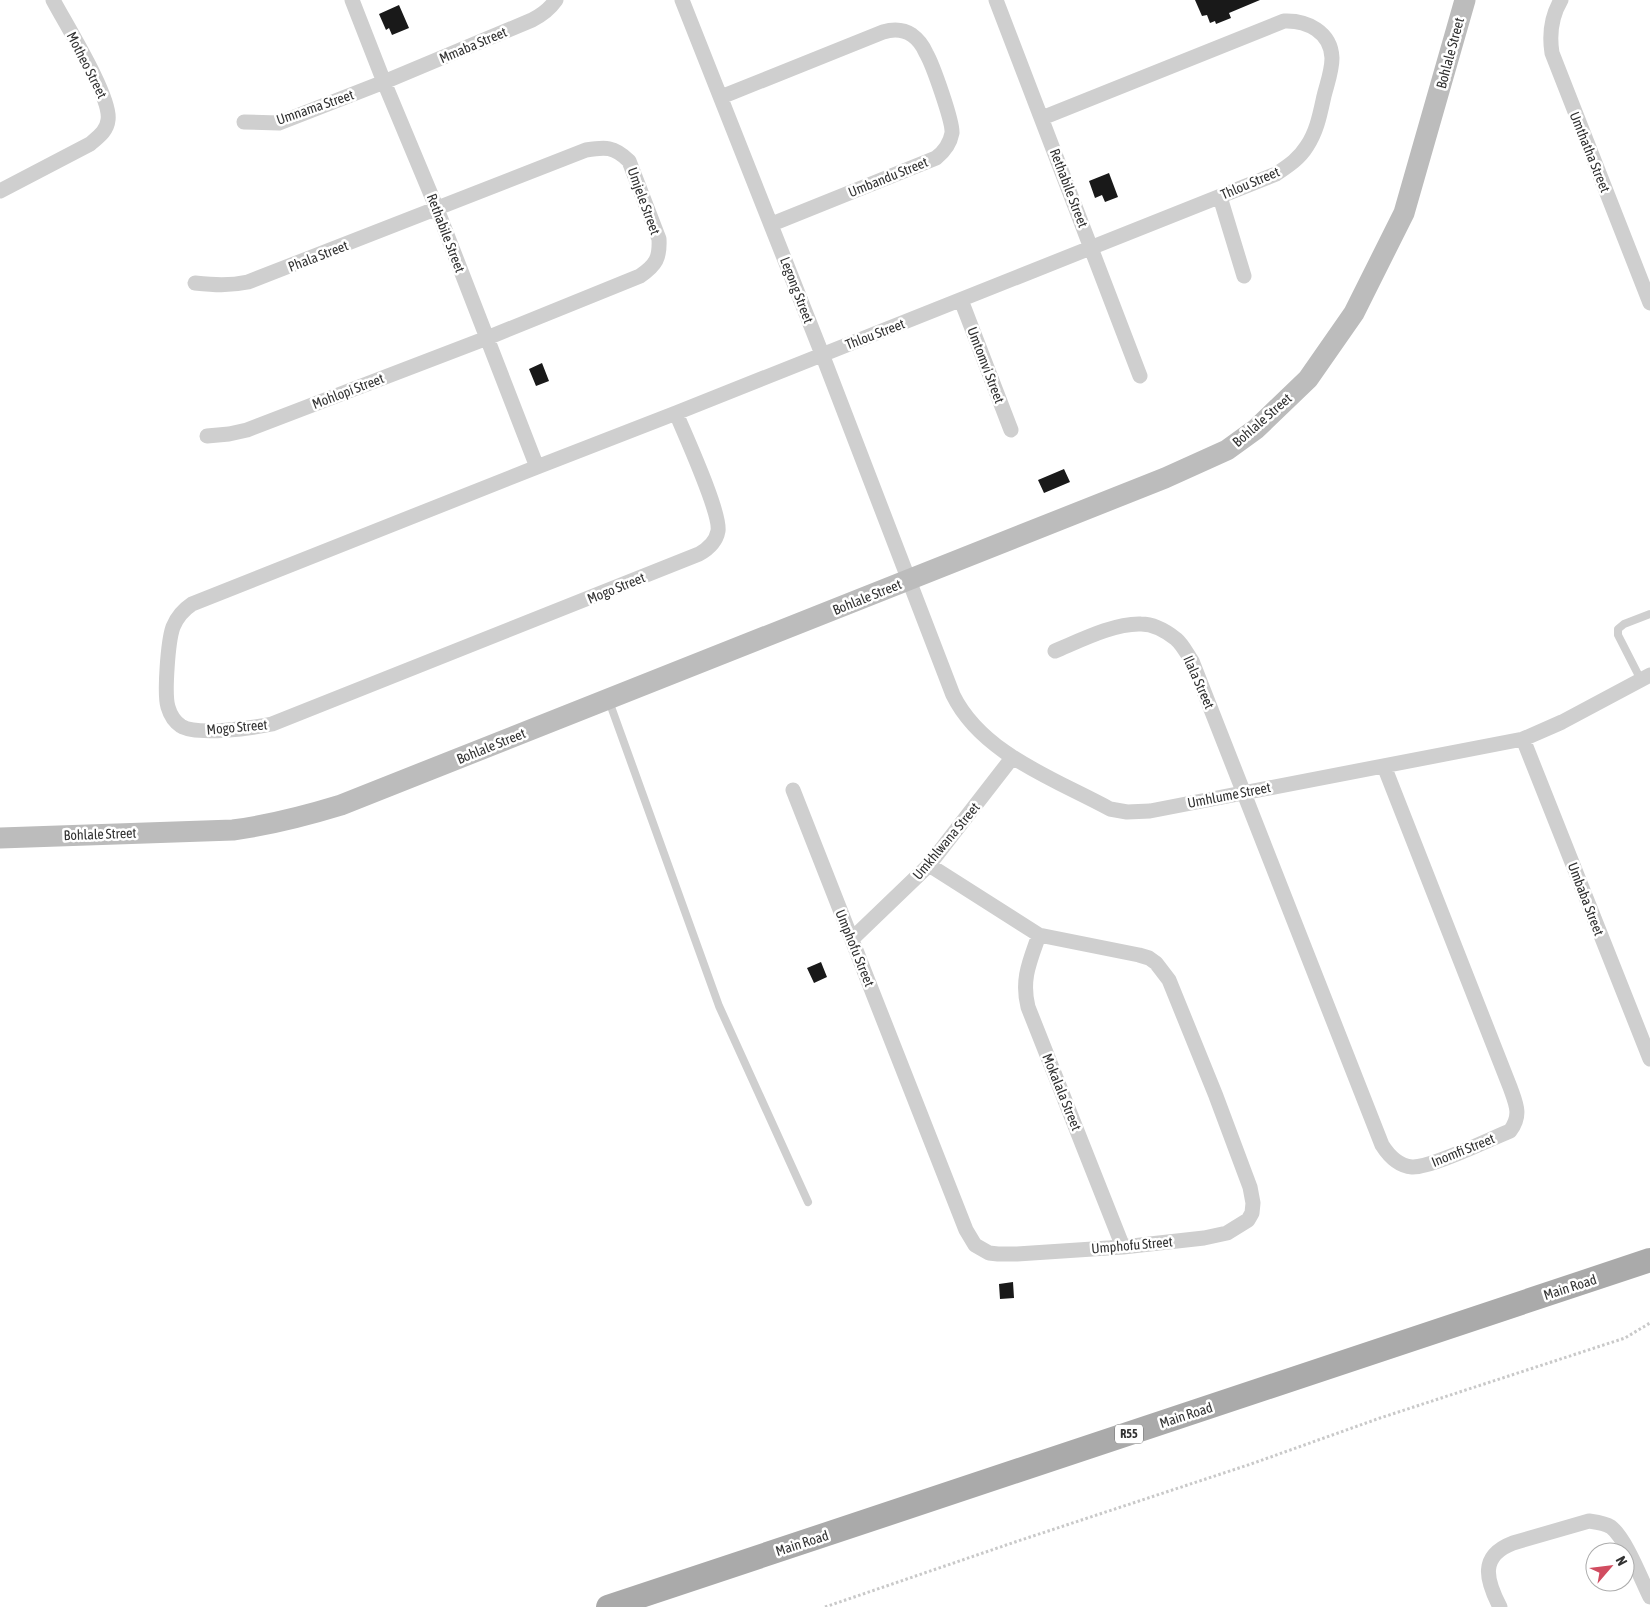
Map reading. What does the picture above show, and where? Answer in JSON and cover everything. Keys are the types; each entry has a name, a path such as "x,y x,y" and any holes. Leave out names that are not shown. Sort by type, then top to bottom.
{"main road":[{"name":"Main Road","path":"608,1607 1650,1260"}],"street":[{"name":"Motheo Street","path":"0,191 90,144 106,128 109,118 103,93 53,0"},
{"name":"Rethabile Street","path":"352,0 437,209 536,466"},
{"name":"Mmaba Street","path":"384,82 532,20 544,14 556,0"},
{"name":"Legong Street","path":"682,0 772,224 909,580"},
{"name":"Rethabile Street","path":"996,0 1140,376"},
{"name":"Bohlale Street","path":"0,838 233,830 267,826 341,805 1165,478 1227,450 1256,429 1308,379 1354,313 1404,213 1465,0"},
{"name":"Umthatha Street","path":"1561,0 1552,24 1550,38 1552,53 1650,302"},
{"name":"Thlou Street","path":"822,354 1276,174 1290,166 1307,146 1319,120 1332,59 1329,43 1323,34 1304,22 1284,21 1042,118"},
{"name":"Umbandu Street","path":"721,97 892,30 903,30 912,35 920,42 928,55 951,122 951,140 942,153 936,158 772,224"},
{"name":"Umnama Street","path":"244,122 279,122 384,82"},
{"name":"Umjele Street","path":"437,209 586,150 611,148 622,154 629,161 633,170 659,239 660,251 650,269 640,276 487,338"},
{"path":"1220,196 1244,276"},
{"name":"Phala Street","path":"195,283 224,286 248,282 437,209"},
{"name":"Umtomvi Street","path":"961,300 1011,430"},
{"name":"Mohlopi Street","path":"207,436 247,430 487,338"},
{"name":"Mogo Street","path":"676,413 718,523 718,532 709,548 699,554 272,724 253,728 203,731 182,727 174,719 168,708 166,698 170,638 177,619 186,608 200,600 822,354"},
{"name":"Umhlume Street","path":"909,580 932,643 960,709 968,721 1012,758 1110,809 1127,812 1150,811 1524,739 1562,722 1646,677"},
{"name":"Ilala Street","path":"1055,651 1112,629 1140,624 1152,625 1178,641 1192,661 1243,792"},
{"name":"Umbaba Street","path":"1524,739 1650,1059"},
{"name":"Umkhlwana Street","path":"852,938 929,865 1012,758"},
{"name":"Inomfi Street","path":"1243,792 1382,1145 1391,1158 1410,1167 1417,1167 1433,1163 1510,1131 1517,1118 1517,1109 1507,1078 1384,766"},
{"name":"Umphofu Street","path":"792,790 966,1230 975,1245 989,1253 1017,1254 1123,1246 1204,1238 1227,1233 1248,1220 1252,1213 1251,1192 1216,1096 1169,980 1159,967 1149,958 1139,955 1039,935 929,865"},
{"name":"Mokalala Street","path":"1039,935 1025,981 1028,1007 1123,1246"},
{"path":"1500,1607 1491,1590 1488,1573 1489,1564 1502,1547 1589,1521 1600,1522 1611,1527 1620,1536 1650,1597"}],"lane":[{"path":"1646,677 1618,635 1618,629 1624,624 1650,614"},
{"path":"609,699 719,1006 808,1202"}],"path":[{"path":"825,1607 1251,1464 1380,1418 1625,1338 1650,1323"}],"building":[{"path":"1195,0 1260,0 1229,13 1231,18 1216,24 1215,21 1210,23 1207,15 1202,16"},
{"path":"399,5 409,28 392,35 389,28 386,30 379,14"},
{"path":"1109,173 1118,197 1105,202 1102,195 1095,198 1089,181"},
{"path":"542,363 549,381 536,386 529,369"},
{"path":"1064,469 1070,482 1044,493 1038,480"},
{"path":"821,962 827,977 814,983 807,968"},
{"path":"1013,1282 1014,1298 1000,1299 999,1284"}]}
